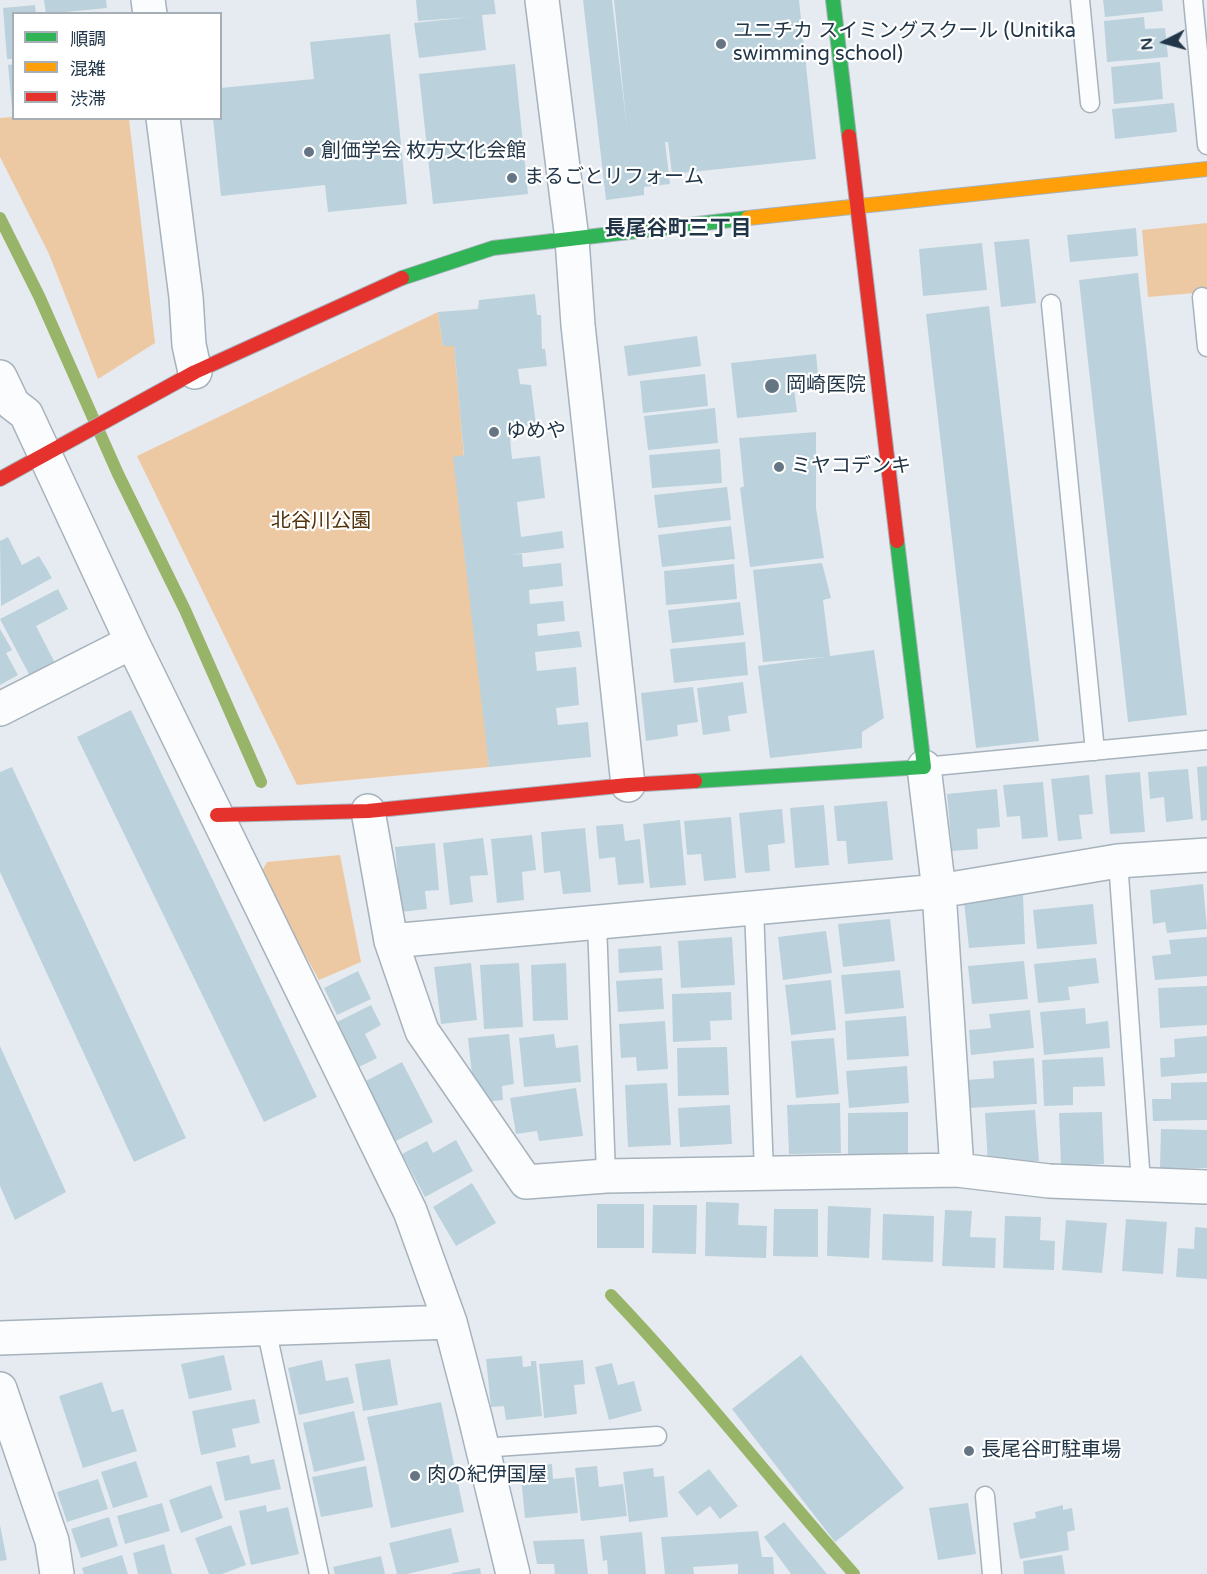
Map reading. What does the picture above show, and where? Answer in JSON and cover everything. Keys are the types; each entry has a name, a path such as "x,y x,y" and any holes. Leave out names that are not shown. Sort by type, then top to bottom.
{"street":[{"path":"542,0 572,239 580,337 628,785"},
{"path":"833,0 939,891 957,1170"},
{"path":"163,120 186,297 189,345 195,372"},
{"path":"0,479 195,372 408,275 493,248 856,206 1207,169"},
{"path":"0,377 13,404 26,414 55,449 132,642 410,1211 450,1322 513,1574"},
{"path":"0,709 132,642"},
{"path":"217,815 368,811 628,785 924,767"},
{"path":"368,811 392,941 422,1031 526,1182 606,1176 957,1170 1049,1181 1207,1187"},
{"path":"392,941 939,891 1118,861 1207,855"},
{"path":"0,1338 450,1322"},
{"path":"0,1389 52,1541 57,1574"}],"lane":[{"path":"1080,0 1090,103"},
{"path":"1193,0 1207,146"},
{"path":"1202,297 1207,347"},
{"path":"1051,304 1095,751"},
{"path":"924,767 1207,740"},
{"path":"1118,861 1141,1183"},
{"path":"754,908 764,1173"},
{"path":"597,922 606,1176"},
{"path":"266,1329 319,1574"},
{"path":"481,1448 657,1436"},
{"path":"986,1496 992,1574"}],"green space":[{"path":"12,117 12,120 129,120 155,343 98,379 49,254 0,157 0,118"},
{"path":"1207,223 1207,292 1148,297 1142,230"},
{"name":"北谷川公園","path":"438,312 443,346 454,346 489,767 297,785 137,456"},
{"path":"340,855 361,962 319,980 260,875 267,862"}],"building":[{"path":"44,0 106,0 107,8 46,12"},
{"path":"416,0 494,0 496,14 482,15 486,50 419,58 414,23 472,17 418,21"},
{"path":"583,0 612,0 627,129 614,0 799,0 816,159 672,174 668,142 665,142 670,184 644,187 644,195 606,200"},
{"path":"1103,0 1162,0 1163,11 1105,17"},
{"path":"35,5 36,12 12,12 12,59 7,59 3,8"},
{"path":"1144,17 1145,29 1165,28 1168,57 1107,62 1104,21"},
{"name":"創価学会 枚方文化会館","path":"390,34 407,204 328,212 325,185 221,196 213,120 222,120 222,88 314,79 310,42"},
{"path":"1160,62 1163,99 1114,104 1111,67"},
{"path":"12,64 12,108 8,65"},
{"path":"515,64 528,194 433,204 419,74"},
{"path":"1174,103 1177,132 1115,139 1112,109"},
{"path":"1136,228 1138,256 1070,262 1067,235"},
{"path":"1029,239 1036,303 1001,307 994,242"},
{"path":"982,243 987,290 923,296 919,249"},
{"path":"1138,273 1187,715 1128,722 1079,280"},
{"path":"535,294 537,315 541,315 542,349 545,349 547,366 518,369 520,384 531,385 536,425 509,427 512,459 540,456 545,498 517,502 521,537 562,531 564,548 509,555 522,554 523,567 561,563 563,586 529,590 530,604 563,601 565,621 537,624 538,636 579,631 582,647 535,652 537,671 576,667 579,705 556,708 558,725 588,722 591,757 489,767 453,457 464,455 454,346 443,346 438,312 478,309 479,300"},
{"path":"989,306 1039,741 976,748 926,314"},
{"path":"697,336 701,366 628,376 624,346"},
{"path":"816,354 819,385 794,388 797,412 737,418 731,363"},
{"path":"705,374 708,406 643,413 640,381"},
{"path":"715,408 718,443 648,450 644,416"},
{"path":"816,432 816,508 824,558 750,567 740,488 744,486 739,438"},
{"path":"720,449 722,483 652,488 649,455"},
{"path":"727,487 731,520 658,528 654,495"},
{"path":"731,526 735,559 662,567 658,535"},
{"path":"8,537 22,565 39,556 52,578 1,606 0,541"},
{"path":"822,563 831,598 823,600 830,656 874,650 884,718 862,732 862,748 770,758 758,666 825,657 763,662 753,570"},
{"path":"734,564 737,599 666,605 664,571"},
{"path":"58,589 68,609 36,626 55,663 30,676 0,619"},
{"path":"740,602 744,635 672,643 668,610"},
{"path":"0,629 12,650 6,653 18,675 0,685"},
{"path":"745,642 748,675 674,683 670,649"},
{"path":"743,682 747,713 728,716 730,731 703,735 697,688"},
{"path":"693,687 698,722 677,725 678,736 646,741 641,693"},
{"path":"131,710 317,1097 264,1122 77,737"},
{"path":"1207,766 1207,820 1201,821 1197,767"},
{"path":"12,767 186,1138 134,1162 0,872 0,772"},
{"path":"1188,769 1193,819 1166,822 1164,797 1150,799 1148,772"},
{"path":"1140,772 1145,832 1110,834 1105,775"},
{"path":"1089,775 1093,814 1079,815 1082,839 1058,841 1051,779"},
{"path":"1043,782 1048,837 1022,839 1020,816 1007,817 1003,785"},
{"path":"997,789 1000,827 977,829 978,849 952,851 947,794"},
{"path":"887,801 893,860 848,864 846,841 837,841 834,806"},
{"path":"824,805 829,865 795,868 790,808"},
{"path":"782,809 785,843 768,845 770,871 745,873 739,813"},
{"path":"731,817 736,878 704,881 701,854 687,855 684,821"},
{"path":"680,820 686,885 650,888 643,824"},
{"path":"623,824 625,841 640,839 644,883 618,885 615,857 599,859 596,826"},
{"path":"585,828 591,892 563,894 560,871 544,873 541,832"},
{"path":"532,835 536,870 522,872 524,900 497,903 491,839"},
{"path":"483,838 488,875 470,876 473,902 450,905 443,843"},
{"path":"435,843 439,890 425,891 427,909 401,912 395,847"},
{"path":"1203,884 1207,929 1167,933 1165,922 1153,924 1150,890"},
{"path":"1023,895 1025,944 969,948 964,902"},
{"path":"1093,904 1097,944 1037,949 1033,910"},
{"path":"890,919 895,961 843,967 838,924"},
{"path":"826,931 832,973 783,980 778,937"},
{"path":"732,937 735,985 681,988 678,941"},
{"path":"1207,937 1207,976 1155,980 1152,956 1171,954 1169,940"},
{"path":"661,946 663,970 619,973 618,949"},
{"path":"1096,958 1099,983 1068,987 1070,1000 1038,1003 1034,964"},
{"path":"1024,961 1028,999 972,1004 968,966"},
{"path":"471,963 477,1020 441,1024 434,967"},
{"path":"519,963 523,1027 484,1029 480,965"},
{"path":"566,963 568,1020 533,1021 531,965"},
{"path":"900,970 904,1008 845,1014 841,975"},
{"path":"358,971 371,999 337,1015 324,988"},
{"path":"662,978 664,1009 618,1012 616,981"},
{"path":"831,980 836,1030 791,1035 785,985"},
{"path":"1207,986 1207,1025 1160,1028 1158,988"},
{"path":"731,992 732,1020 710,1021 711,1040 673,1042 672,994"},
{"path":"371,1005 381,1025 365,1034 377,1058 359,1067 337,1022"},
{"path":"1085,1008 1086,1024 1108,1021 1110,1048 1044,1055 1040,1012"},
{"path":"1030,1010 1034,1048 971,1055 969,1030 991,1028 989,1014"},
{"path":"906,1016 909,1056 847,1060 845,1021"},
{"path":"665,1021 668,1069 637,1071 636,1057 621,1058 619,1024"},
{"path":"509,1034 514,1084 502,1086 503,1100 475,1103 468,1038"},
{"path":"554,1034 556,1048 578,1045 581,1082 524,1087 519,1038"},
{"path":"1207,1036 1207,1073 1161,1077 1160,1058 1175,1057 1174,1039"},
{"path":"834,1038 839,1094 796,1098 791,1041"},
{"path":"0,1046 66,1192 15,1220 0,1186"},
{"path":"727,1047 729,1095 678,1096 677,1048"},
{"path":"1103,1057 1105,1086 1073,1087 1073,1105 1044,1106 1042,1060"},
{"path":"1034,1058 1037,1104 968,1108 967,1080 994,1078 993,1061"},
{"path":"402,1062 433,1122 394,1142 364,1082"},
{"path":"907,1066 909,1103 849,1108 846,1071"},
{"path":"1207,1082 1207,1120 1153,1121 1152,1099 1171,1099 1171,1083"},
{"path":"667,1083 671,1145 628,1147 625,1085"},
{"path":"576,1088 583,1136 539,1141 537,1131 516,1134 510,1098"},
{"path":"840,1103 841,1153 789,1154 787,1105"},
{"path":"730,1105 732,1144 680,1147 678,1108"},
{"path":"1035,1110 1039,1161 988,1165 985,1113"},
{"path":"908,1112 908,1154 848,1154 848,1113"},
{"path":"1102,1112 1104,1164 1061,1166 1059,1113"},
{"path":"1161,1129 1207,1130 1207,1168 1160,1168"},
{"path":"456,1140 473,1171 425,1197 402,1154 427,1141 433,1153"},
{"path":"472,1183 496,1223 456,1246 433,1207"},
{"path":"706,1202 739,1203 738,1225 767,1226 766,1258 705,1256"},
{"path":"597,1204 644,1204 644,1248 597,1248"},
{"path":"653,1205 697,1205 696,1254 652,1253"},
{"path":"828,1206 871,1208 869,1258 827,1256"},
{"path":"774,1209 818,1209 818,1257 773,1256"},
{"path":"945,1210 972,1211 970,1237 996,1238 995,1268 942,1266"},
{"path":"883,1214 934,1216 933,1262 882,1260"},
{"path":"1005,1216 1041,1217 1040,1240 1055,1241 1054,1270 1003,1268"},
{"path":"1126,1219 1167,1222 1163,1274 1122,1271"},
{"path":"1066,1220 1107,1223 1102,1273 1062,1270"},
{"path":"1195,1227 1207,1228 1207,1279 1176,1277 1178,1248 1194,1249"},
{"path":"224,1355 232,1390 189,1399 181,1364"},
{"path":"801,1355 904,1488 835,1542 732,1409"},
{"path":"522,1356 523,1367 531,1366 531,1361 536,1361 542,1416 506,1420 504,1406 491,1407 486,1359"},
{"path":"390,1359 398,1405 363,1411 355,1364"},
{"path":"322,1360 326,1381 348,1377 354,1403 299,1415 288,1368"},
{"path":"583,1360 585,1384 574,1385 577,1414 544,1418 539,1364"},
{"path":"612,1363 618,1385 634,1381 642,1411 609,1420 595,1367"},
{"path":"102,1382 112,1412 123,1409 137,1451 83,1468 59,1396"},
{"path":"255,1399 260,1423 232,1429 236,1447 201,1455 192,1411"},
{"path":"441,1402 464,1512 391,1528 367,1417"},
{"path":"354,1411 365,1460 314,1472 303,1423"},
{"path":"249,1455 251,1464 274,1459 281,1489 225,1501 216,1462"},
{"path":"136,1461 148,1497 113,1508 101,1472"},
{"path":"552,1464 553,1479 574,1477 578,1513 525,1518 520,1467"},
{"path":"366,1466 373,1507 321,1517 312,1477"},
{"path":"597,1466 599,1487 623,1484 627,1516 581,1521 575,1468"},
{"path":"653,1468 654,1477 664,1476 668,1517 629,1522 623,1472"},
{"path":"709,1469 738,1506 720,1519 710,1506 697,1516 678,1492"},
{"path":"98,1479 108,1509 67,1522 57,1492"},
{"path":"211,1485 223,1518 181,1533 169,1500"},
{"path":"162,1503 170,1531 125,1544 117,1516"},
{"path":"968,1503 976,1554 938,1560 929,1508"},
{"path":"266,1505 267,1512 288,1507 299,1554 251,1565 239,1511"},
{"path":"1063,1505 1063,1510 1072,1508 1075,1530 1067,1532 1069,1550 1020,1559 1013,1523 1036,1518 1035,1512"},
{"path":"109,1517 118,1546 81,1558 71,1529"},
{"path":"784,1522 827,1574 791,1574 764,1537"},
{"path":"0,1525 7,1560 0,1561"},
{"path":"231,1525 246,1565 222,1574 209,1574 195,1538"},
{"path":"451,1528 459,1562 407,1574 397,1574 389,1543"},
{"path":"758,1531 762,1557 773,1557 774,1574 738,1574 738,1564 693,1567 694,1574 665,1574 661,1537"},
{"path":"642,1532 646,1574 608,1574 607,1560 603,1561 600,1536"},
{"path":"584,1539 588,1574 555,1574 554,1564 537,1564 533,1541"},
{"path":"164,1544 172,1574 138,1574 133,1553"},
{"path":"122,1555 128,1574 84,1574 82,1568"},
{"path":"1062,1555 1065,1574 1024,1574 1023,1561"},
{"path":"381,1556 385,1574 335,1574 333,1567"},
{"path":"480,1568 481,1574 452,1574 452,1573"}],"waterway":[{"path":"0,218 39,296 118,474 185,610 261,782"},
{"path":"611,1295 673,1363 854,1574"}],"traffic: fast":[{"path":"833,0 849,136"},
{"path":"402,278 493,248 748,218"},
{"path":"695,781 924,767 897,541"}],"traffic: slow":[{"path":"748,218 1207,169"}],"traffic: jam":[{"path":"849,136 897,541"},
{"path":"0,479 195,372 402,278"},
{"path":"217,815 368,811 628,785 695,781"}],"place":[{"name":"ユニチカ スイミングスクール (Unitika swimming school)","path":"721,44"},
{"name":"創価学会 枚方文化会館","path":"309,152"},
{"name":"まるごとリフォーム","path":"512,178"},
{"name":"岡崎医院","path":"772,386"},
{"name":"ゆめや","path":"494,432"},
{"name":"ミヤコデンキ","path":"779,467"},
{"name":"長尾谷町駐車場","path":"969,1451"},
{"name":"肉の紀伊国屋","path":"415,1476"}],"district":[{"name":"長尾谷町三丁目","path":"678,229"}]}
